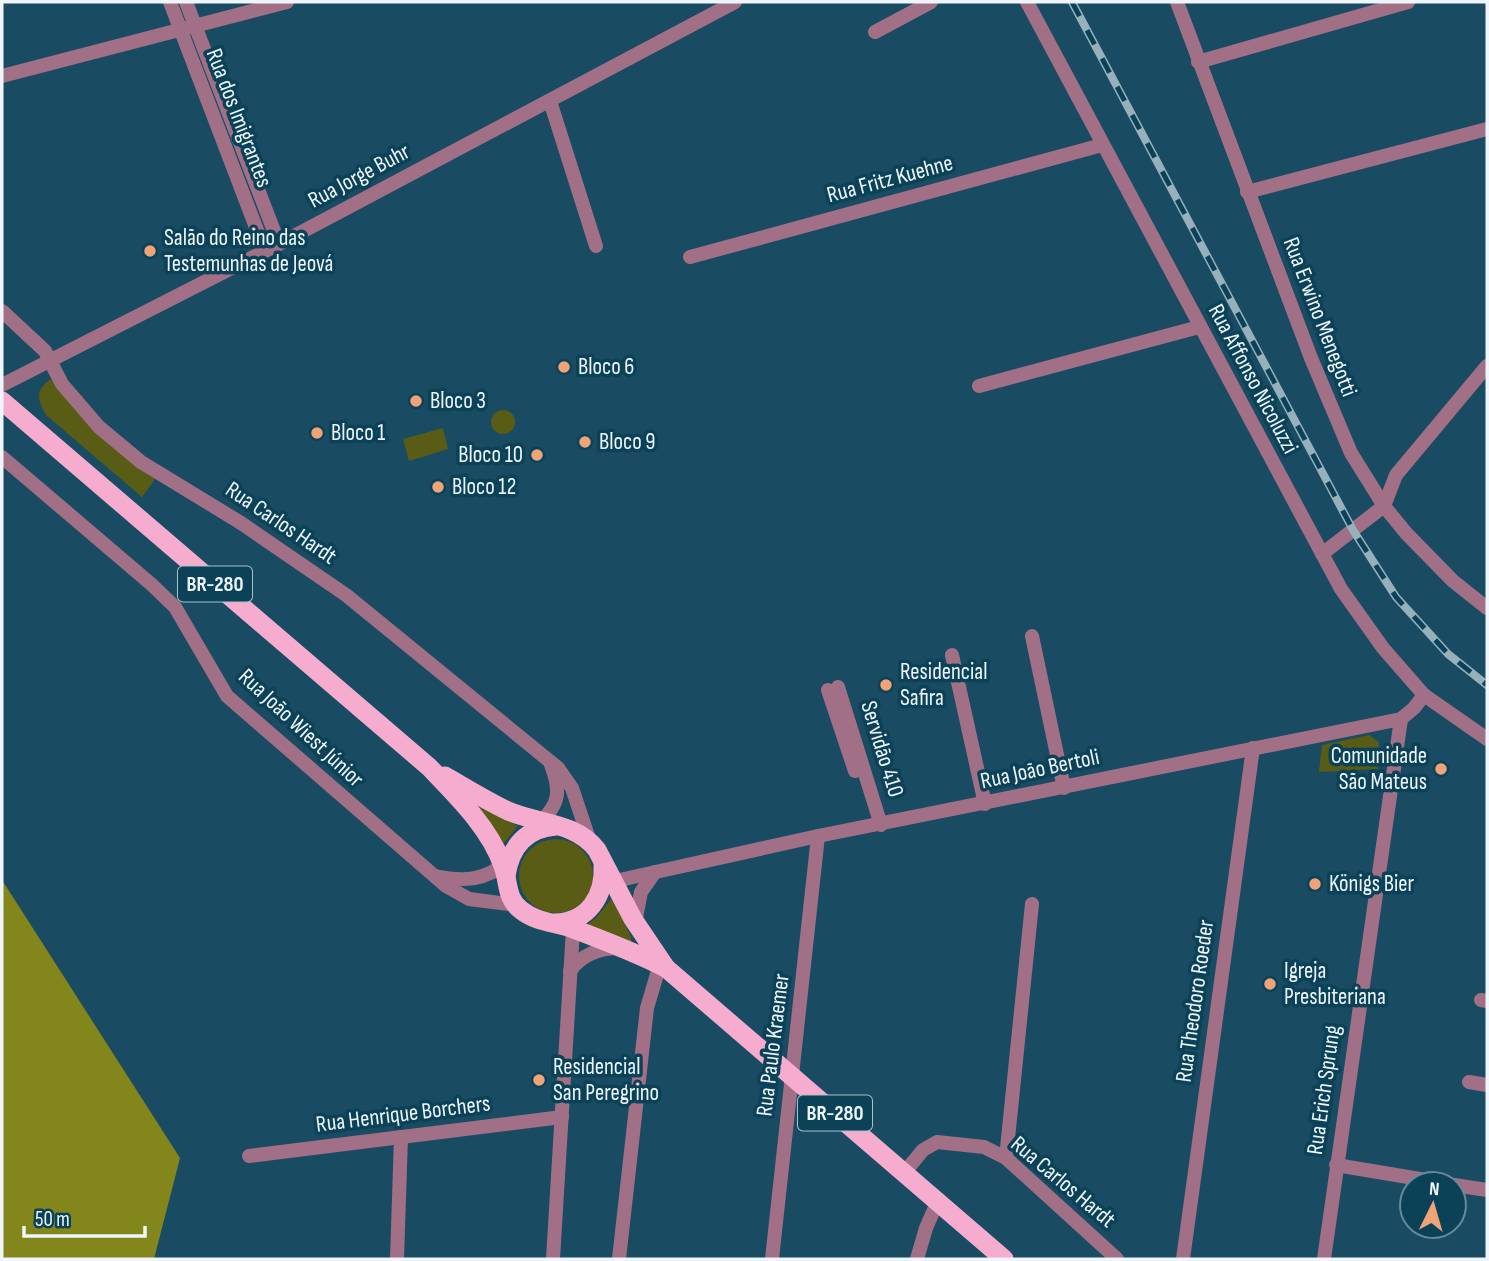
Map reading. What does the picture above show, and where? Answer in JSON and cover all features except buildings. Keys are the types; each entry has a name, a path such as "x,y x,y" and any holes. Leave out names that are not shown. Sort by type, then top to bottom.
{"highway":[{"name":"BR-280","path":"2,401 429,767 477,822 494,846 506,868 508,891 516,905 538,920 569,923 663,966 1004,1259"},
{"name":"BR-280","path":"429,767 499,806 578,831 590,842 606,877 663,966"},
{"path":"506,868 515,847 549,824"},
{"path":"569,923 592,907 606,877"}],"street":[{"name":"Rua dos Imigrantes","path":"170,2 188,29 279,244"},
{"name":"Rua dos Imigrantes","path":"186,2 188,29 265,251"},
{"path":"2,76 287,2"},
{"name":"Rua Jorge Buhr","path":"2,385 279,244 735,2"},
{"path":"876,32 931,2"},
{"name":"Rua Affonso Nicoluzzi","path":"1027,2 1199,327 1342,589 1368,628 1424,695 1487,740"},
{"name":"Rua Erwino Menegotti","path":"1177,2 1247,192 1350,453 1384,506 1406,533 1453,581 1487,607"},
{"path":"1198,62 1408,2"},
{"path":"551,101 596,246"},
{"path":"1247,192 1487,128"},
{"name":"Rua Fritz Kuehne","path":"690,257 1102,145"},
{"name":"Rua Carlos Hardt","path":"2,311 35,340 51,362 62,384 99,427 141,461 212,504 346,595 550,761 565,775 572,788 590,842"},
{"path":"979,386 1199,327"},
{"path":"1322,554 1384,506 1396,475 1487,366"},
{"name":"Rua João Wiest Júnior","path":"2,457 142,575 175,607 228,696 433,876 469,899 516,905"},
{"path":"1032,636 1064,788"},
{"path":"952,655 985,804"},
{"path":"833,688 877,825"},
{"path":"1401,719 1414,709 1424,695"},
{"name":"Rua João Bertoli","path":"606,877 655,872 818,836 1401,719"},
{"name":"Rua Erich Sprung","path":"1324,1259 1401,719"},
{"name":"Rua Theodoro Roeder","path":"1183,1259 1253,748"},
{"path":"549,824 556,803 556,779 550,761"},
{"name":"Rua Paulo Kraemer","path":"772,1259 818,836"},
{"path":"433,876 471,880 506,868"},
{"path":"635,923 642,891 655,872"},
{"path":"1006,1158 1032,904"},
{"path":"553,1259 570,971 569,923"},
{"path":"570,971 588,954 599,950 624,948"},
{"path":"619,1259 647,1008 663,966"},
{"path":"1469,1082 1487,1085"},
{"name":"Rua Henrique Borchers","path":"249,1156 562,1117"},
{"path":"397,1259 401,1137"},
{"name":"Rua Carlos Hardt","path":"904,1173 923,1150 937,1142 984,1147 1006,1158 1118,1259"},
{"path":"1336,1166 1398,1176"},
{"path":"1468,1187 1487,1190"},
{"path":"917,1259 937,1203"}],"shaded area":[{"path":"51,379 61,393 158,475 142,497 46,415 39,395 42,387"},
{"path":"503,410 511,414 515,422 511,430 503,434 495,430 491,422 495,414"},
{"path":"443,428 448,449 409,461 403,439"},
{"path":"1369,735 1379,742 1378,769 1319,772 1322,745"},
{"path":"470,798 518,826 503,844"},
{"path":"556,839 577,845 587,855 593,876 587,897 577,907 556,913 535,907 525,897 519,876 525,855 535,845"},
{"path":"2,880 180,1158 154,1259 2,1259"},
{"path":"612,898 631,937 631,943 583,928 596,918"}],"railway":[{"path":"1072,2 1353,530 1396,597 1448,654 1487,685"}],"place":[{"name":"Salão do Reino das Testemunhas de Jeová","path":"150,251"},
{"name":"Bloco 6","path":"564,367"},
{"name":"Bloco 3","path":"416,401"},
{"name":"Bloco 1","path":"317,433"},
{"name":"Bloco 9","path":"585,442"},
{"name":"Bloco 10","path":"537,455"},
{"name":"Bloco 12","path":"438,487"},
{"name":"Residencial Safira","path":"886,685"},
{"name":"Comunidade São Mateus","path":"1441,769"},
{"name":"Königs Bier","path":"1315,884"},
{"name":"Igreja Presbiteriana","path":"1270,984"},
{"name":"Residencial San Peregrino","path":"539,1080"}]}
